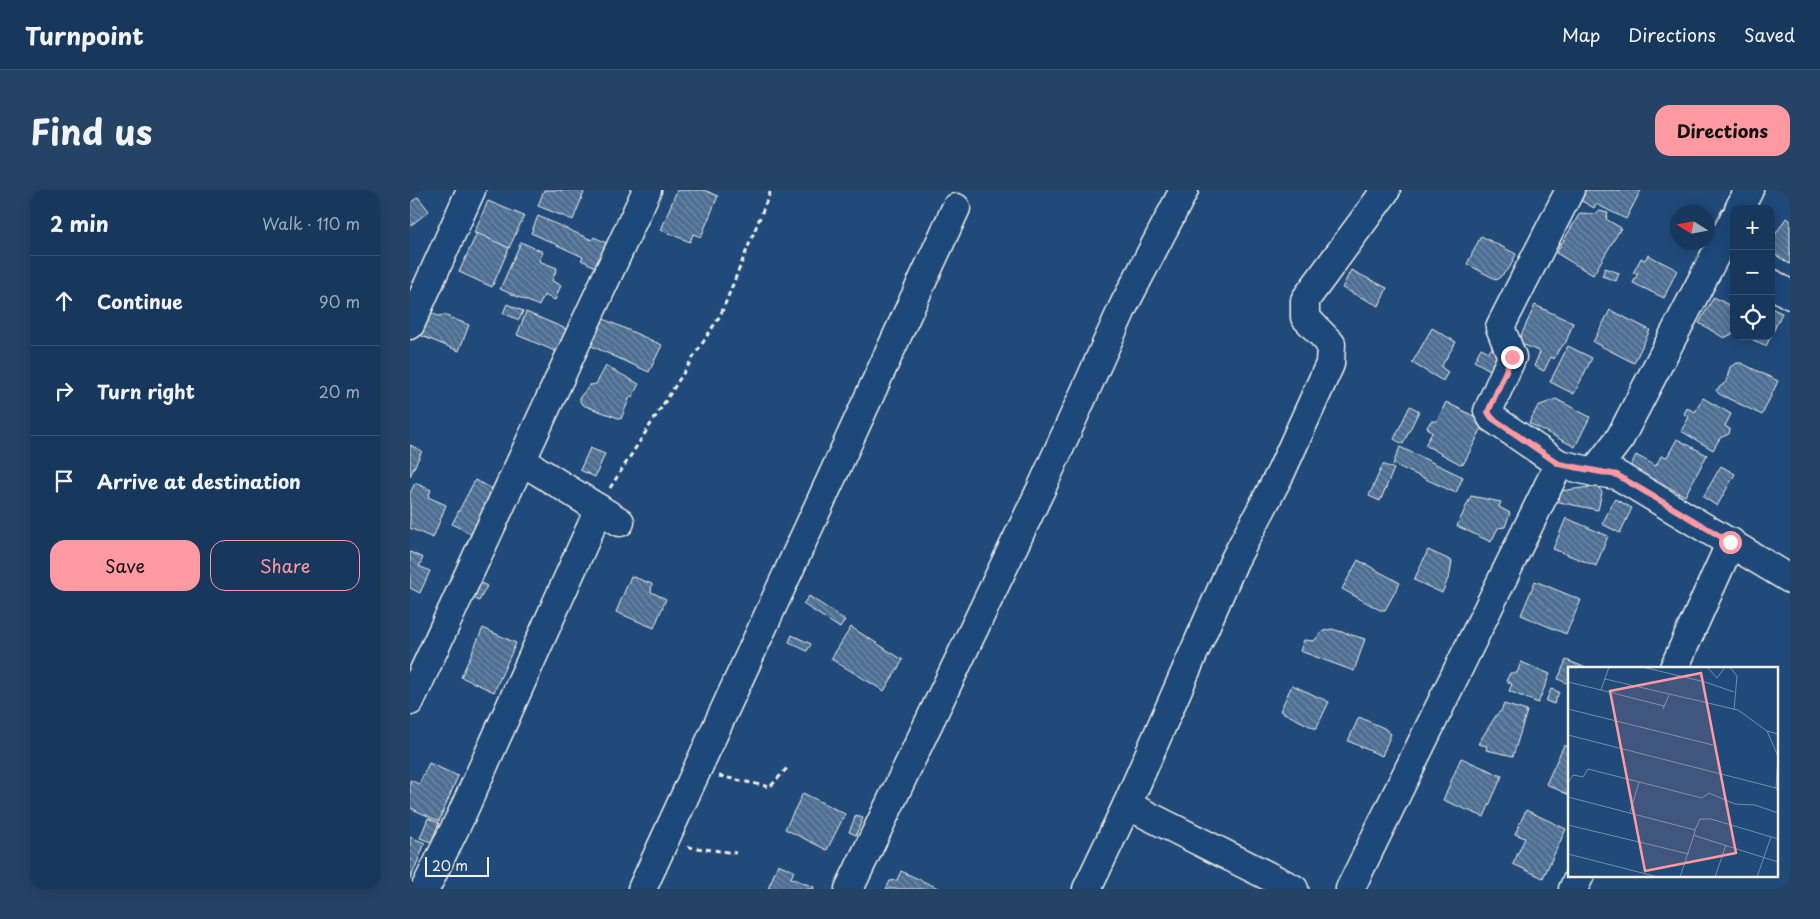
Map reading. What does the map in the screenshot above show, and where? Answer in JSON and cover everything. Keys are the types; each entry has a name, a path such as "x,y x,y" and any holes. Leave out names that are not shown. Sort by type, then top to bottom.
{"street":[{"path":"410,325 471,190"},
{"path":"410,701 647,190"},
{"path":"849,889 1041,489 1124,305 1184,190"},
{"path":"1087,889 1127,805 1234,561 1281,472 1330,364 1330,344 1306,317 1305,300 1386,190"},
{"path":"1570,190 1500,327 1512,357 1488,412 1492,418 1559,464 1617,475 1790,579"},
{"path":"1741,205 1749,190"},
{"path":"642,889 956,208"},
{"path":"1594,472 1620,438 1706,274 1724,259 1730,235"},
{"path":"1775,286 1790,295"},
{"path":"522,461 609,515"},
{"path":"1350,889 1559,464"},
{"path":"425,889 461,816 596,516 609,515"},
{"path":"1674,667 1730,542"},
{"path":"1127,805 1294,889"},
{"path":"1573,889 1580,876"}],"path":[{"path":"609,515 721,314 771,190"},
{"path":"692,781 719,776 770,786 788,767"},
{"path":"682,850 690,846 736,853"}],"building":[{"path":"544,190 579,190 584,192 573,220 538,206"},
{"path":"677,190 704,190 718,196 701,237 693,234 690,242 661,230"},
{"path":"1585,190 1641,190 1626,219 1596,204 1594,208 1580,200"},
{"path":"418,197 429,211 410,226 410,203"},
{"path":"488,201 524,216 509,248 474,233"},
{"path":"1599,211 1608,213 1606,219 1621,228 1593,275 1556,253 1580,213 1595,214"},
{"path":"538,216 592,240 594,237 615,247 604,271 581,260 583,257 531,233"},
{"path":"1786,218 1790,220 1790,264 1775,255 1775,235"},
{"path":"477,233 509,248 492,287 459,272"},
{"path":"1481,236 1516,254 1510,267 1497,280 1467,264"},
{"path":"521,242 543,252 539,261 557,268 552,281 561,285 555,300 544,295 539,306 500,289"},
{"path":"1648,255 1677,270 1664,298 1633,283 1638,273 1633,273 1641,258 1645,260"},
{"path":"1605,268 1619,273 1616,281 1602,276"},
{"path":"1351,270 1387,288 1379,306 1342,288"},
{"path":"1714,297 1730,306 1730,335 1724,338 1699,323"},
{"path":"507,304 523,311 519,320 503,313"},
{"path":"1535,305 1573,323 1566,342 1554,359 1551,357 1544,371 1534,366 1540,352 1518,342"},
{"path":"1610,310 1650,330 1634,363 1593,342"},
{"path":"1775,310 1782,313 1775,328"},
{"path":"426,311 438,316 444,315 469,325 459,351 417,334"},
{"path":"526,312 571,331 562,354 517,335"},
{"path":"599,317 662,345 649,372 587,344"},
{"path":"1432,328 1456,342 1441,367 1448,372 1443,381 1412,363"},
{"path":"1753,340 1769,340 1766,346"},
{"path":"1568,346 1592,358 1574,394 1550,382"},
{"path":"1481,348 1489,352 1492,348 1505,355 1495,373 1474,361"},
{"path":"1741,363 1778,381 1762,415 1719,394 1716,390 1726,382 1730,367"},
{"path":"606,366 639,384 632,397 630,397 621,419 585,406 580,402 580,397 590,385 596,384"},
{"path":"1703,398 1731,414 1725,426 1730,429 1729,434 1720,438 1713,450 1681,431 1689,417 1684,414 1687,408 1695,412"},
{"path":"1556,399 1590,417 1575,447 1529,423 1538,406"},
{"path":"1446,402 1485,422 1464,463 1460,464 1425,445 1432,433 1427,427 1431,421 1437,421"},
{"path":"1410,406 1419,411 1403,444 1394,439"},
{"path":"1677,439 1707,455 1685,496 1654,479 1651,484 1628,471 1636,455 1656,466 1661,456 1667,457"},
{"path":"410,445 422,451 410,476"},
{"path":"1400,447 1463,477 1456,493 1393,464"},
{"path":"590,448 605,454 595,477 580,470"},
{"path":"1383,464 1394,469 1380,501 1369,496"},
{"path":"1721,466 1735,474 1717,506 1703,497"},
{"path":"475,480 499,492 476,537 452,524"},
{"path":"415,483 431,490 428,497 446,505 433,538 410,528 410,493"},
{"path":"1597,486 1602,492 1598,510 1549,500 1553,492"},
{"path":"1471,496 1501,502 1499,507 1510,513 1505,527 1498,528 1491,542 1457,526"},
{"path":"1615,499 1632,508 1620,533 1602,524"},
{"path":"1566,518 1608,536 1596,566 1553,549"},
{"path":"1428,550 1452,561 1450,574 1442,593 1414,580"},
{"path":"410,552 423,558 419,566 430,571 420,593 410,588"},
{"path":"1358,560 1400,583 1385,610 1380,610 1342,589"},
{"path":"631,576 652,584 651,592 666,599 654,628 616,612"},
{"path":"477,581 487,586 479,601 470,596"},
{"path":"1535,581 1581,600 1566,634 1521,615"},
{"path":"809,596 845,620 840,628 803,604"},
{"path":"851,627 903,660 884,691 831,659"},
{"path":"483,628 516,643 494,692 461,677"},
{"path":"1332,629 1365,639 1354,671 1300,651 1304,640 1314,641 1323,631"},
{"path":"792,635 811,644 807,651 789,642"},
{"path":"1566,660 1584,667 1568,667 1568,684 1558,679"},
{"path":"1521,662 1550,674 1538,703 1509,691 1512,684 1506,681 1510,673 1517,673"},
{"path":"1292,685 1329,702 1316,729 1280,711"},
{"path":"1551,689 1559,692 1554,704 1546,701"},
{"path":"1504,704 1527,711 1513,756 1486,750 1487,746 1478,744"},
{"path":"1359,717 1384,728 1391,734 1382,756 1348,741"},
{"path":"1564,745 1568,747 1568,795 1546,784"},
{"path":"1461,758 1502,776 1484,817 1443,800"},
{"path":"429,763 458,776 439,821 410,808 410,780 419,784"},
{"path":"803,793 845,814 827,850 785,829"},
{"path":"1526,810 1566,829 1543,878 1513,864 1525,838 1515,834"},
{"path":"856,815 863,818 856,835 849,832"},
{"path":"428,818 439,823 431,842 420,838"},
{"path":"410,837 425,843 410,880"},
{"path":"778,864 794,871 791,878 814,887 814,889 768,889"},
{"path":"901,871 940,889 886,889 890,881 897,880"}],"route":[{"path":"1512,357 1491,400 1488,412 1492,418 1559,464 1617,475 1730,542"}]}
